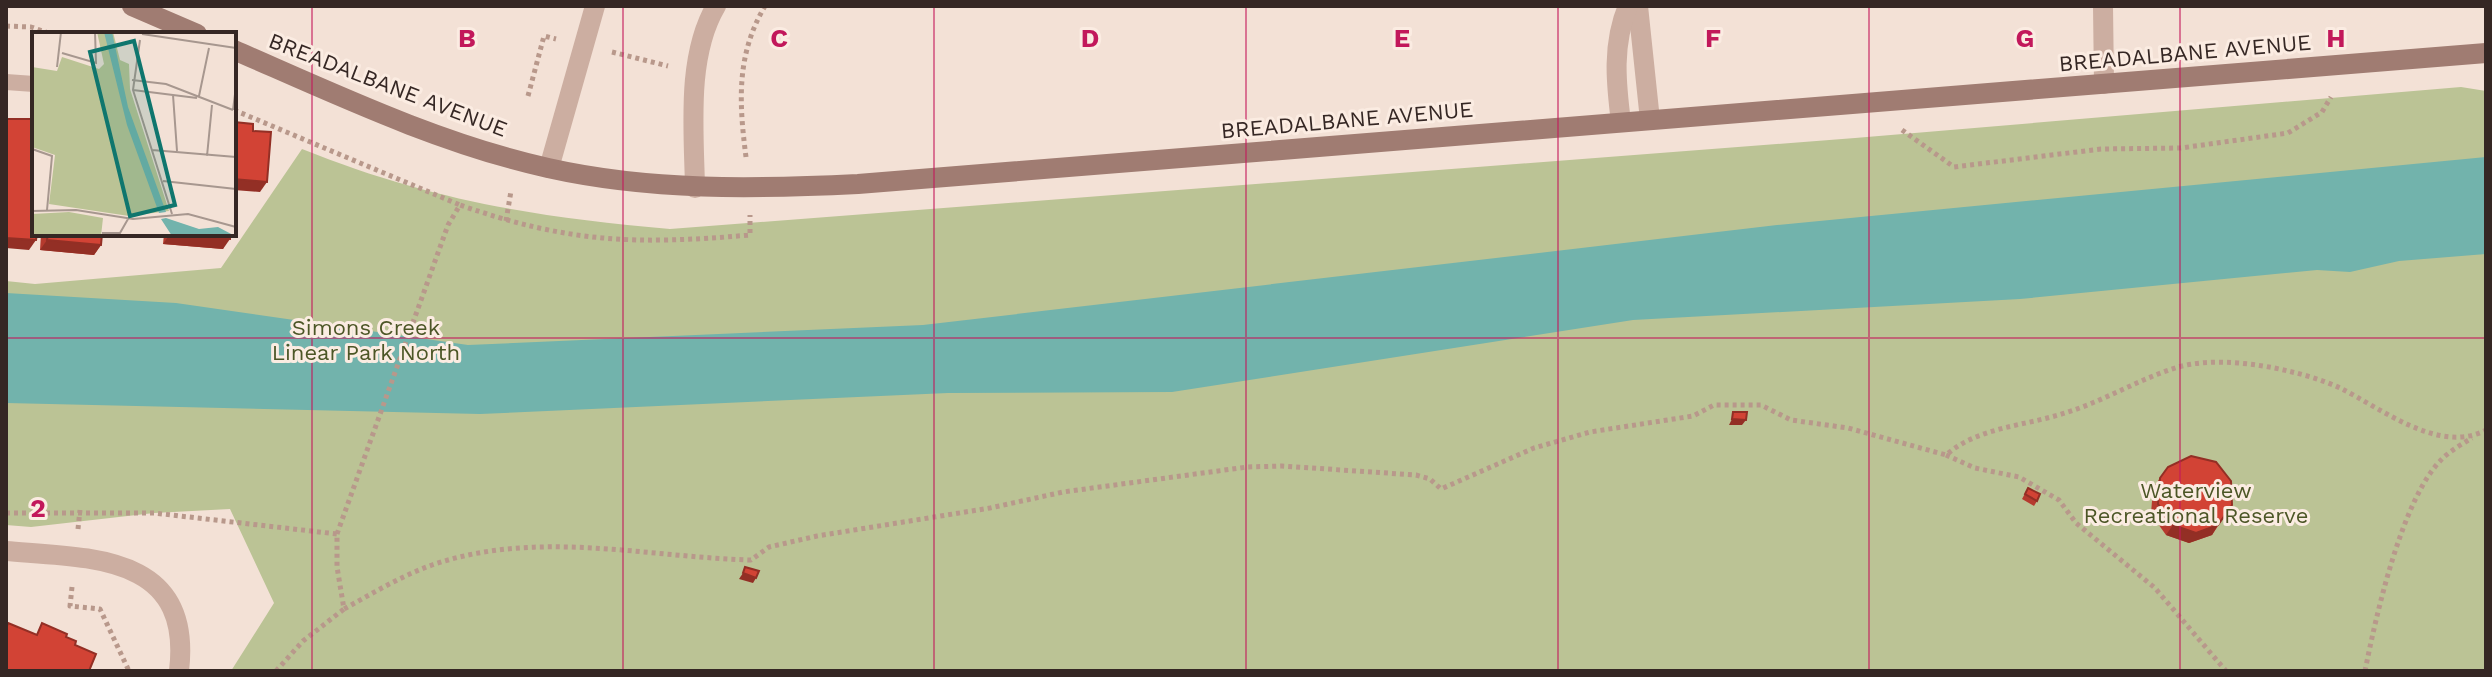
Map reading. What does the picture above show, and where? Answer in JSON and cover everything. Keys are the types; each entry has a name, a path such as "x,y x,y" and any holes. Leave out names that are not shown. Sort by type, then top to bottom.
{"street":[{"path":"132,6 192,32"},
{"path":"549,168 595,6"},
{"path":"695,188 694,108 697,74 716,6"},
{"path":"1621,122 1615,76 1618,41 1628,6"},
{"path":"1638,6 1650,120"},
{"path":"2103,6 2104,84"},
{"name":"BREADALBANE AVENUE","path":"236,51 449,138 549,168 695,188 858,184 2486,53"},
{"path":"6,551 121,564 161,591 177,615 182,644 179,671"}],"lane":[{"path":"6,82 32,84"}],"path":[{"path":"528,96 544,36 739,83 745,53 765,6"},
{"path":"6,26 31,27 45,32"},
{"path":"1864,104 1954,167 2101,149 2181,148 2288,133 2322,112 2353,62"},
{"path":"236,111 460,205 506,221"},
{"path":"344,609 337,567 337,534 343,508 448,225 460,205"},
{"path":"1946,455 1972,436 2068,413 2181,367 2210,363 2284,370 2317,378 2401,421 2434,433 2473,437"},
{"path":"276,671 303,641 344,609 395,580 433,565 481,552 553,545 751,560 769,547 817,536 990,508 1063,492 1247,467 1282,466 1416,475 1430,479 1441,489 1534,448 1590,432 1693,416 1714,405 1761,405 1791,420 1848,428 1946,455 1975,468 2019,477 2059,500 2076,523 2155,588 2226,671"},
{"path":"2365,671 2384,592 2423,485 2442,459 2486,430"},
{"path":"6,513 80,510 154,513 337,534"},
{"path":"80,510 70,606 100,609 129,671"}],"green space":[{"path":"2461,87 2486,91 2486,671 231,671 274,603 230,509 154,513 31,527 6,525 6,281 35,284 221,268 302,149 394,181 483,204 573,219 670,229 1855,138"}],"water":[{"path":"2486,157 2486,254 2399,261 2350,272 2317,270 2020,299 1633,320 1172,392 948,393 480,414 6,403 6,293 176,303 468,345 923,325 1777,225"}],"building":[{"path":"6,119 32,119 32,236 37,236 36,240 6,238"},
{"path":"236,122 253,124 253,131 271,132 267,182 236,179"},
{"path":"48,236 102,236 101,245 47,240"},
{"path":"194,236 230,236 230,239"},
{"path":"1733,412 1747,412 1746,420 1732,419"},
{"path":"2191,456 2216,462 2231,481 2232,505 2218,525 2196,533 2173,525 2158,504 2160,478 2168,467"},
{"path":"2028,488 2040,494 2037,501 2025,494"},
{"path":"745,567 759,571 756,578 743,573"},
{"path":"8,623 37,635 42,623 67,634 66,637 76,641 75,645 96,654 89,671 6,671"}],"park label":[{"name":"Simons Creek Linear Park North","path":"366,340"},
{"name":"Waterview Recreational Reserve","path":"2196,502"}]}
